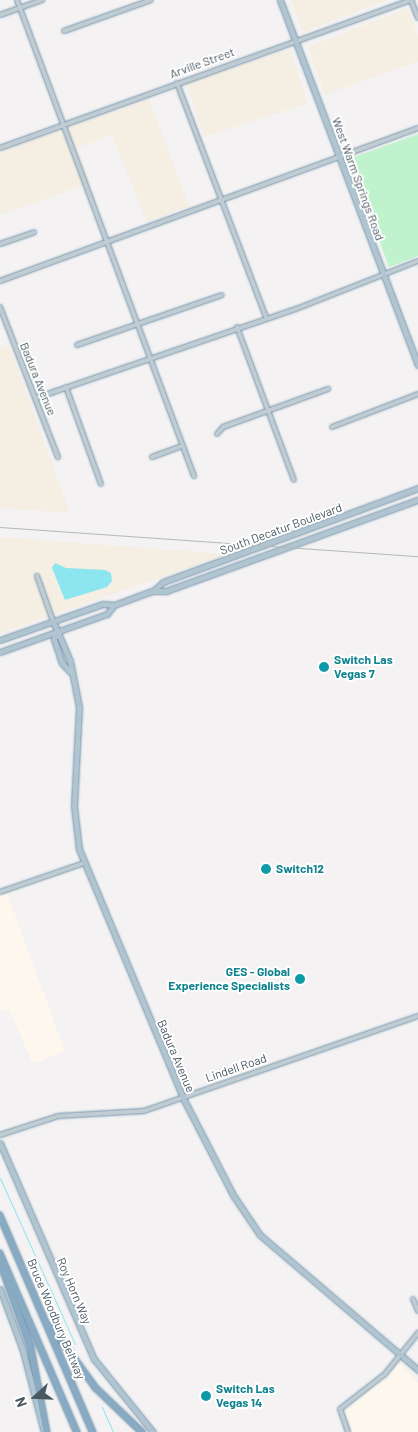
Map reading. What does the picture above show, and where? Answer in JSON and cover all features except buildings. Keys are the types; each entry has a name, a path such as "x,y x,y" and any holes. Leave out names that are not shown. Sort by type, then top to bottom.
{"highway":[{"name":"Bruce Woodbury Beltway","path":"0,1215 94,1432"},
{"name":"Bruce Woodbury Beltway","path":"0,1253 77,1432"},
{"path":"0,1262 30,1347 46,1432"},
{"path":"45,1318 96,1388 142,1432"}],"main road":[{"name":"West Warm Springs Road","path":"280,0 418,364"},
{"name":"South Decatur Boulevard","path":"152,591 163,582 418,488"},
{"name":"South Decatur Boulevard","path":"0,640 103,604 114,605 152,591 166,590 418,500"},
{"name":"South Decatur Boulevard","path":"0,652 107,614 114,605"},
{"name":"Badura Avenue","path":"53,621 66,650 79,706 74,806 76,833 84,863 183,1098 233,1195 266,1241 402,1354 418,1370"},
{"name":"Roy Horn Way","path":"0,1143 91,1353 111,1384 153,1432"},
{"path":"0,1289 23,1351 46,1432"}],"street":[{"path":"17,0 194,476"},
{"path":"0,15 42,0"},
{"path":"64,31 148,0"},
{"path":"411,0 418,18"},
{"name":"Arville Street","path":"0,148 411,0"},
{"path":"177,83 224,200 266,317"},
{"path":"0,281 418,128"},
{"path":"0,244 34,232"},
{"path":"36,398 266,317 296,309 418,261"},
{"path":"77,345 222,295"},
{"name":"Badura Avenue","path":"0,307 58,458"},
{"path":"237,327 294,480"},
{"path":"66,387 101,484"},
{"path":"217,434 223,427 328,389"},
{"path":"332,427 418,394"},
{"path":"152,457 182,446"},
{"name":"Badura Avenue","path":"38,576 53,621"},
{"path":"0,892 84,863"},
{"name":"Lindell Road","path":"0,1135 58,1116 144,1111 418,1016"},
{"path":"414,1299 418,1311"},
{"path":"348,1432 340,1409 384,1374 418,1333"}],"shaded area":[{"path":"7,893 65,1051 33,1064 9,1009 0,1012 0,896"},
{"path":"400,1363 418,1383 418,1432 352,1432 345,1411"}],"green space":[{"path":"418,134 418,256 389,267 349,159"}],"sand":[{"path":"291,0 388,0 303,32"},
{"path":"408,8 418,36 418,61 325,95 308,47"},
{"path":"290,49 308,103 204,137 186,83"},
{"path":"149,99 189,206 147,222 112,135 77,148 90,183 0,215 0,152"},
{"path":"9,345 70,513 0,508 0,348"},
{"path":"0,537 228,554 0,633"}],"water":[{"path":"55,563 66,568 105,570 111,573 112,581 107,587 65,600 52,568"}],"waterway":[{"path":"0,1178 75,1344"},
{"path":"102,1407 113,1432"}],"railway":[{"path":"0,527 418,556"}],"place":[{"name":"Switch Las Vegas 7","path":"324,667"},
{"name":"Switch12","path":"266,869"},
{"name":"GES - Global Experience Specialists","path":"300,979"},
{"name":"Switch Las Vegas 14","path":"206,1396"}]}
